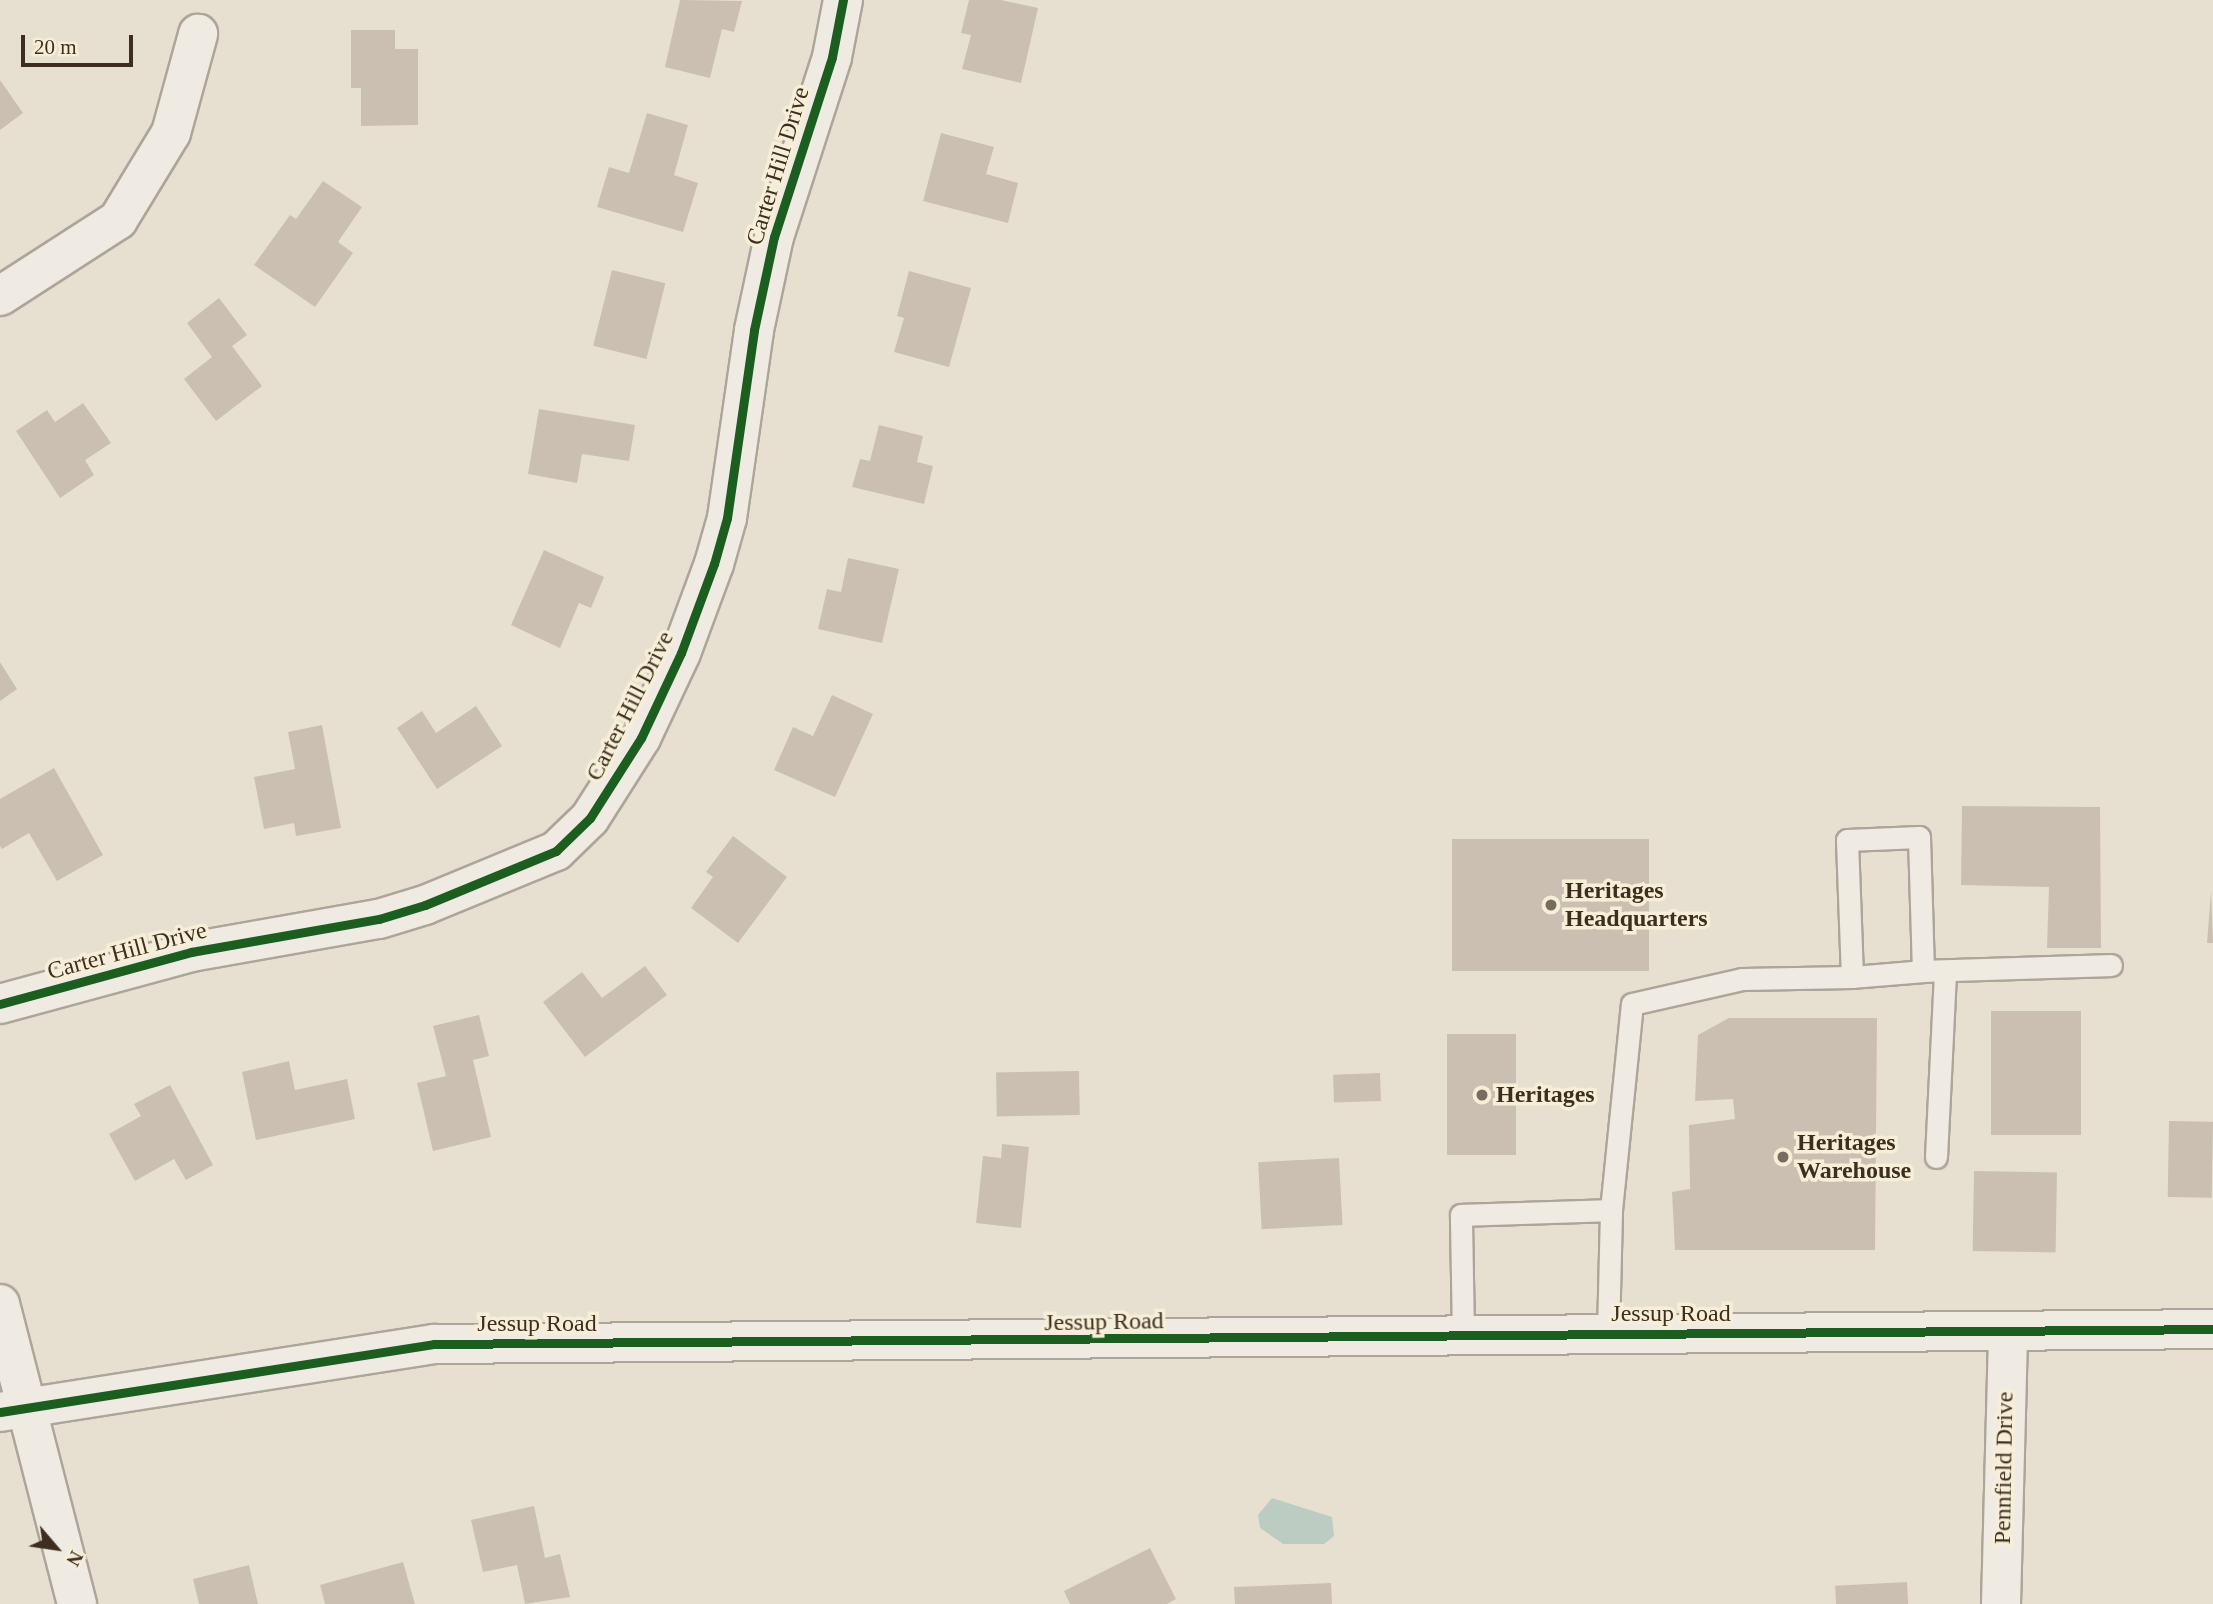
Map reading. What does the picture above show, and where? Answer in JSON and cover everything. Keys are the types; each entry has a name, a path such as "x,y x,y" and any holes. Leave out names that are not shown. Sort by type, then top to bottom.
{"street":[{"name":"Carter Hill Drive","path":"0,1004 191,952 379,919 425,905 556,851 590,818 641,738 681,653 715,564 727,518 754,330 774,237 832,57 843,0"},
{"path":"0,296 118,220 170,133 198,34"},
{"path":"0,1304 14,1409 78,1604"},
{"name":"Jessup Road","path":"14,1409 434,1344 2213,1329"},
{"name":"Pennfield Drive","path":"2001,1604 2008,1332"}],"lane":[{"path":"1852,977 1847,839 1919,837 1923,971"},
{"path":"1608,1334 1611,1210 1633,1004 1742,979 1852,977 1923,971 2111,965"},
{"path":"1936,1157 1945,971"},
{"path":"1463,1335 1461,1215 1611,1210"}],"shaded area":[{"path":"1272,1498 1332,1517 1334,1536 1324,1544 1283,1544 1260,1528 1258,1515"}],"building":[{"path":"680,0 742,1 734,32 722,29 710,78 665,67"},
{"path":"969,0 1001,0 1038,8 1021,83 962,69 971,35 961,33"},
{"path":"351,30 395,30 395,49 418,49 418,125 361,126 361,88 351,88"},
{"path":"0,80 23,113 0,130"},
{"path":"647,113 688,125 674,175 698,183 683,232 597,207 609,167 629,173"},
{"path":"941,133 994,147 986,174 1018,183 1008,223 923,201"},
{"path":"323,181 362,207 338,242 353,253 315,307 254,265 290,215 296,219"},
{"path":"612,270 665,283 646,359 593,346"},
{"path":"909,271 971,288 949,367 894,352 904,318 897,316"},
{"path":"219,298 247,335 232,346 262,386 216,421 184,379 212,357 187,323"},
{"path":"83,403 111,443 85,460 94,475 60,498 16,431 47,410 55,422"},
{"path":"539,409 635,425 629,461 582,454 577,483 528,474"},
{"path":"879,425 923,436 917,462 933,466 924,504 852,487 860,459 870,461"},
{"path":"544,550 604,577 591,608 579,603 560,648 511,625"},
{"path":"848,558 899,569 882,643 818,629 827,589 841,592"},
{"path":"0,662 17,689 0,701"},
{"path":"832,695 873,714 835,797 774,770 793,727 813,736"},
{"path":"476,706 502,746 437,789 397,728 422,711 436,733"},
{"path":"322,725 341,828 296,836 294,823 264,829 254,777 295,769 288,732"},
{"path":"54,768 103,855 57,881 29,833 2,849 0,846 0,799"},
{"path":"1962,806 2100,807 2101,948 2047,948 2049,887 1961,885"},
{"path":"733,836 787,877 738,943 691,908 713,877 706,872"},
{"name":"Heritages Headquarters","path":"1452,839 1649,839 1649,971 1452,971"},
{"path":"2211,892 2213,943 2207,943"},
{"path":"645,966 667,995 585,1057 543,1002 582,972 602,998"},
{"path":"1991,1011 2081,1011 2081,1135 1991,1135"},
{"path":"479,1015 489,1056 473,1060 491,1137 433,1151 417,1083 446,1076 433,1026"},
{"name":"Heritages Warehouse","path":"1729,1018 1877,1018 1875,1250 1675,1250 1672,1192 1690,1189 1689,1125 1735,1119 1733,1099 1695,1101 1698,1035"},
{"name":"Heritages","path":"1447,1034 1516,1034 1516,1155 1447,1155"},
{"path":"289,1061 295,1090 347,1079 355,1119 256,1140 242,1072"},
{"path":"1079,1071 1080,1115 997,1116 996,1072"},
{"path":"1380,1073 1381,1101 1334,1103 1333,1075"},
{"path":"170,1085 213,1165 186,1180 174,1159 135,1181 109,1134 141,1116 134,1104"},
{"path":"2169,1121 2213,1122 2212,1198 2168,1197"},
{"path":"1002,1144 1029,1147 1021,1228 976,1223 983,1156 1001,1158"},
{"path":"1339,1158 1343,1225 1262,1229 1258,1162"},
{"path":"1974,1171 2057,1172 2056,1252 1973,1251"},
{"path":"534,1506 545,1558 560,1554 570,1597 525,1604 517,1565 483,1572 471,1520"},
{"path":"1150,1548 1176,1599 1167,1604 1070,1604 1064,1591"},
{"path":"403,1562 415,1604 325,1604 320,1585"},
{"path":"249,1565 258,1604 199,1604 193,1579"},
{"path":"1907,1582 1908,1604 1836,1604 1835,1586"},
{"path":"1331,1583 1332,1604 1235,1604 1234,1587"}],"cycle path":[{"path":"0,1004 191,952 379,919 425,905 556,851 590,818 641,738 681,653 714,564 727,518 754,330 774,237 832,57 843,0"},
{"path":"0,1412 434,1344 2213,1329"}],"place":[{"name":"Heritages Headquarters","path":"1551,905"},
{"name":"Heritages","path":"1482,1095"},
{"name":"Heritages Warehouse","path":"1783,1157"}]}
